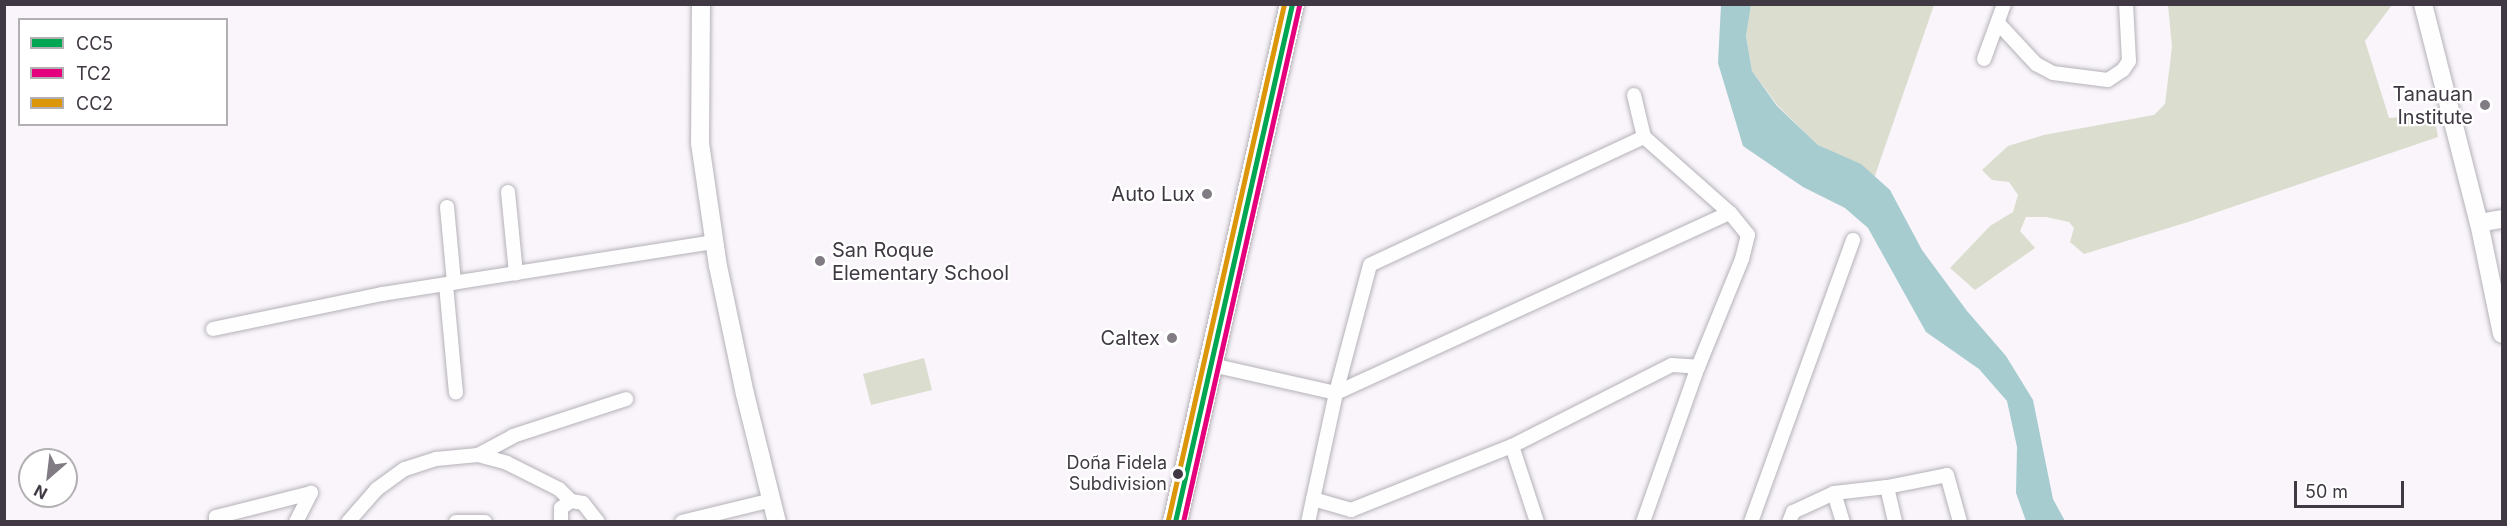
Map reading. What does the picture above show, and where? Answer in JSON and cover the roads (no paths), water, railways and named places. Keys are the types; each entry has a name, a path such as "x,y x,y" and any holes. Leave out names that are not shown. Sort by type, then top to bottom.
{"highway":[{"path":"1175,522 1292,4"}],"street":[{"path":"701,4 700,143 714,242 744,394 777,522"},
{"path":"1984,59 2004,4"},
{"path":"1998,23 2036,64 2053,73 2108,80 2123,70 2129,62 2126,4"},
{"path":"2423,4 2479,224 2502,334"},
{"path":"1634,94 1644,138 1730,213 1748,235 1742,259 1698,367 1643,522"},
{"path":"1308,522 1336,393 1370,265 1644,138"},
{"path":"508,192 516,274"},
{"path":"447,207 456,393"},
{"path":"1212,365 1336,393 1730,213"},
{"path":"2479,224 2502,219"},
{"path":"1751,522 1853,240"},
{"path":"213,329 382,294 714,242"},
{"path":"1313,499 1351,510 1512,446 1672,365 1698,367"},
{"path":"478,455 513,436 626,399"},
{"path":"1512,446 1537,522"},
{"path":"348,522 377,489 405,469 436,459 478,455 507,463 535,475 559,489 564,510 583,503 598,522"},
{"path":"1789,522 1793,512 1834,493 1887,487 1947,475 1960,522"},
{"path":"1887,487 1895,522"},
{"path":"1834,493 1843,522"},
{"path":"216,522 216,517 311,494 296,522"},
{"path":"682,522 772,500"},
{"path":"456,522 485,522"}],"water":[{"path":"1721,5 1751,5 1746,36 1752,71 1777,106 1818,145 1861,164 1890,190 1922,250 1967,311 2006,356 2033,400 2053,499 2065,521 2026,521 2016,493 2017,447 2007,401 1979,369 1926,332 1868,228 1845,208 1803,187 1743,146 1718,63"}],"place":[{"name":"Tanauan Institute","path":"2485,105"},
{"name":"Auto Lux","path":"1207,194"},
{"name":"San Roque Elementary School","path":"820,261"},
{"name":"Caltex","path":"1172,338"},
{"name":"Doña Fidela Subdivision","path":"1178,474"}]}
